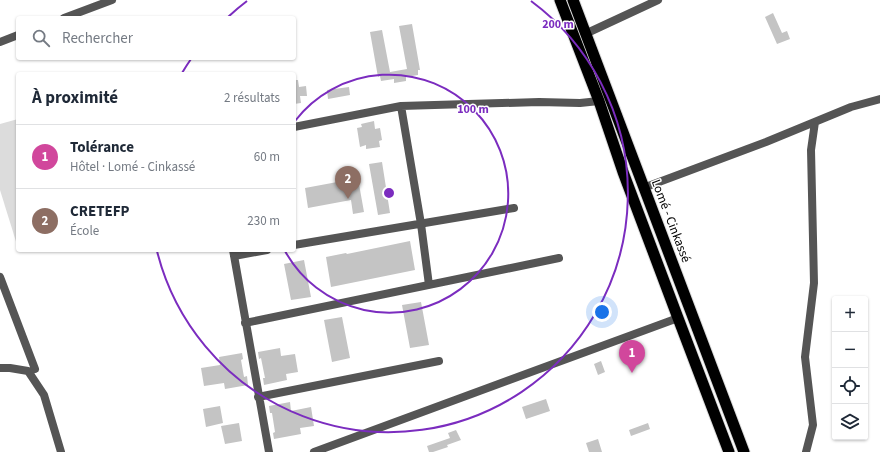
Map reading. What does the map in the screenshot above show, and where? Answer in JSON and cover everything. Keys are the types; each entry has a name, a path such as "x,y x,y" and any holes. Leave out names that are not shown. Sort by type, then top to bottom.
{"highway":[{"name":"Lomé - Cinkassé","path":"560,0 643,188 744,452"},
{"name":"Lomé - Cinkassé","path":"573,0 585,34 623,172 729,452"}],"street":[{"path":"69,16 112,0"},
{"path":"585,34 658,0"},
{"path":"0,42 16,36"},
{"path":"643,188 766,142 851,107 880,99"},
{"path":"296,127 401,106 538,102 580,103 604,100"},
{"path":"401,106 421,224 429,285"},
{"path":"806,452 813,425 805,358 814,283 811,150 815,122"},
{"path":"296,246 514,208"},
{"path":"244,252 233,253 269,452"},
{"path":"245,323 559,258"},
{"path":"0,277 35,369"},
{"path":"314,452 678,318"},
{"path":"258,397 439,360"},
{"path":"0,368 28,371 44,395 61,452"}],"shaded area":[{"path":"16,120 16,242 0,190 0,124"}],"building":[{"path":"773,13 782,33 787,31 790,39 777,44 765,17"},
{"path":"412,24 420,70 418,70 418,75 406,77 406,81 394,83 394,79 381,81 380,76 378,77 370,32 382,30 390,72 407,69 399,26"},
{"path":"296,80 298,80 299,87 306,86 307,96 300,96 301,103 296,104"},
{"path":"349,87 350,95 328,99 327,90"},
{"path":"374,121 375,129 380,128 382,140 379,141 380,147 366,149 366,145 360,147 357,128 362,127 361,124"},
{"path":"382,162 390,213 378,215 369,164"},
{"path":"357,173 364,212 353,214 351,200 308,208 305,188 348,180 347,174"},
{"path":"410,241 415,270 331,287 326,257"},
{"path":"304,260 311,297 291,300 284,264"},
{"path":"421,302 429,345 410,348 402,305"},
{"path":"342,317 350,358 332,362 324,320"},
{"path":"280,348 281,356 295,354 298,372 286,374 287,380 264,385 263,378 265,378 261,358 259,359 258,352"},
{"path":"242,353 243,359 241,360 244,377 247,376 248,385 225,389 224,383 204,386 201,368 220,365 219,357"},
{"path":"601,361 605,372 598,375 594,364"},
{"path":"546,399 550,411 526,419 522,407"},
{"path":"290,402 291,411 311,407 314,426 300,428 301,434 274,439 273,433 275,432 272,413 270,413 269,406"},
{"path":"220,406 223,423 206,427 203,409"},
{"path":"239,423 242,441 225,444 221,426"},
{"path":"648,423 650,429 631,436 629,430"},
{"path":"456,430 461,440 447,445 448,447 429,452 427,446 450,438 448,433"},
{"path":"598,439 602,452 589,452 586,443"}],"place":[{"name":"CRETEFP","path":"348,199"},
{"name":"Tolérance","path":"632,373"}]}
